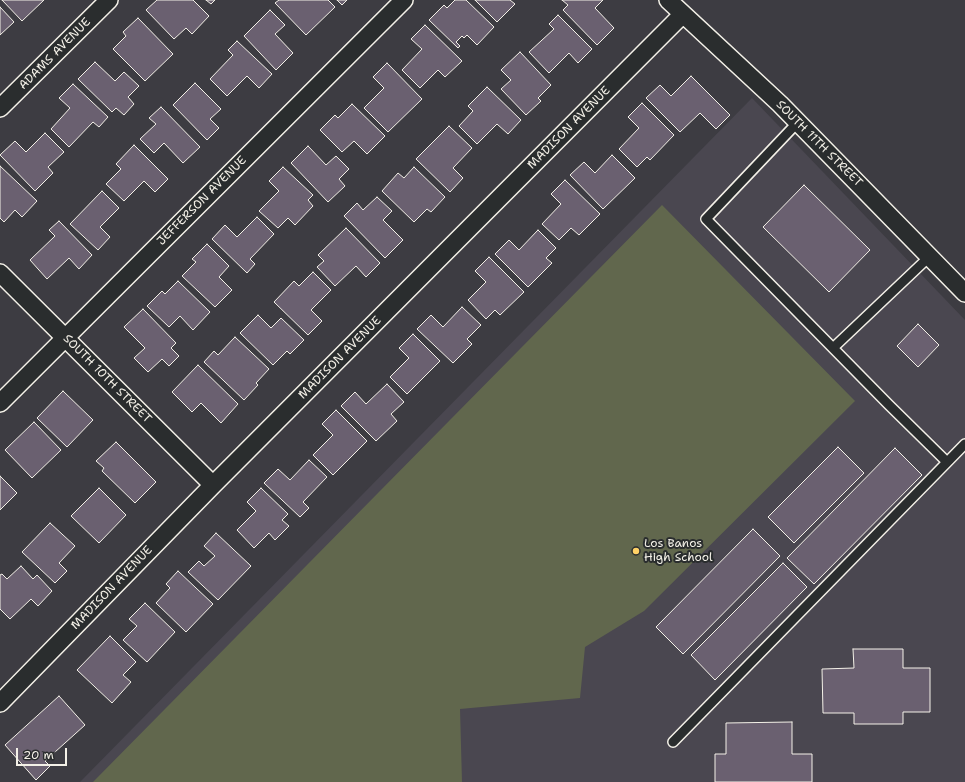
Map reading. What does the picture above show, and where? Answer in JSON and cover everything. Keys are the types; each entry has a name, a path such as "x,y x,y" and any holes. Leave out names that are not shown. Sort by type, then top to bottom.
{"street":[{"name":"ADAMS AVENUE","path":"0,108 109,0"},
{"name":"JEFFERSON AVENUE","path":"0,403 404,0"},
{"name":"SOUTH 11TH STREET","path":"668,0 780,104 965,293"},
{"name":"MADISON AVENUE","path":"0,703 213,485 683,14"},
{"name":"SOUTH 10TH STREET","path":"0,273 213,485"}],"lane":[{"path":"798,122 706,219 947,462"},
{"path":"833,348 929,257"},
{"path":"673,742 965,444"}],"shaded area":[{"name":"Los Banos High School","path":"752,98 965,320 965,782 80,782"}],"green space":[{"path":"662,205 855,401 644,611 585,647 580,698 460,709 462,782 93,782"}],"building":[{"path":"2,0 44,0 22,21"},
{"path":"157,0 193,0 209,16 192,34 186,28 174,39 146,10"},
{"path":"206,0 215,0 211,4"},
{"path":"279,0 328,0 335,7 306,35 275,3"},
{"path":"337,0 347,0 342,5"},
{"path":"455,0 466,0 494,27 477,45 467,35 464,38 462,36 456,42 460,46 458,48 429,20 444,5 447,8"},
{"path":"475,0 510,0 515,4 497,22"},
{"path":"562,0 603,0 595,8 614,28 597,45 563,10 568,5"},
{"path":"0,7 14,22 0,35"},
{"path":"270,10 285,25 275,34 293,53 276,70 244,36"},
{"path":"558,15 592,49 578,63 569,53 549,73 529,52 554,29 549,24"},
{"path":"138,18 173,54 145,81 113,49 126,36 123,32"},
{"path":"425,25 462,61 445,77 438,70 420,88 402,70 422,49 411,39"},
{"path":"237,41 272,74 259,88 247,76 227,96 210,79 233,55 228,50"},
{"path":"520,52 551,85 538,98 541,101 526,115 501,89 511,80 501,70"},
{"path":"95,62 115,81 124,72 139,86 128,97 134,104 124,115 116,108 112,112 78,79"},
{"path":"387,63 422,99 388,132 364,108 384,88 373,77"},
{"path":"691,76 730,115 716,129 700,113 680,132 646,98 660,85 671,96"},
{"path":"195,83 221,109 210,119 219,128 207,140 173,105"},
{"path":"73,84 108,117 99,127 93,122 69,147 51,129 70,108 59,98"},
{"path":"487,87 521,120 508,134 497,124 477,144 459,126 473,111 468,106"},
{"path":"642,103 674,135 650,160 647,157 637,167 619,149 639,128 628,117"},
{"path":"352,104 385,136 367,154 354,141 342,152 320,130 335,115 338,118"},
{"path":"161,107 200,147 183,163 164,143 154,153 140,139 156,124 149,118"},
{"path":"449,126 472,148 453,168 463,178 450,192 416,159"},
{"path":"45,133 64,152 48,167 53,173 35,191 0,155 15,141 26,152"},
{"path":"134,145 168,179 155,192 144,181 124,201 106,184 121,169 116,164"},
{"path":"308,146 326,165 336,156 349,169 339,179 345,186 328,202 291,163"},
{"path":"612,155 635,178 603,209 570,175 584,162 595,173"},
{"path":"0,166 37,201 22,217 15,210 4,222 0,218"},
{"path":"283,167 313,195 308,200 313,206 295,225 288,218 278,228 259,211 279,191 269,181"},
{"path":"414,167 445,197 431,212 427,209 414,222 382,191 398,173 404,178"},
{"path":"565,180 600,214 579,235 571,228 559,240 542,224 561,204 551,194"},
{"path":"804,185 870,250 829,292 763,227"},
{"path":"102,191 119,208 100,227 110,237 98,250 70,224"},
{"path":"377,197 392,211 383,220 403,240 385,258 344,216 357,203 363,210"},
{"path":"257,217 274,234 250,259 255,264 247,273 212,239 225,225 237,237"},
{"path":"59,221 92,255 79,269 69,258 47,279 30,260 55,236 49,230"},
{"path":"346,228 380,263 366,277 356,266 335,286 317,267 324,261 318,255"},
{"path":"538,230 556,248 546,258 552,263 528,287 495,254 509,240 519,250"},
{"path":"207,244 229,266 219,277 232,290 215,307 182,276 196,262 192,259"},
{"path":"489,257 524,292 500,315 495,310 486,319 468,300 486,282 475,271"},
{"path":"313,272 331,290 311,310 322,321 308,335 274,302 294,281 299,286"},
{"path":"178,281 210,312 193,330 180,316 169,327 147,306 162,291 165,294"},
{"path":"462,307 481,325 467,339 472,344 453,363 417,329 431,315 443,327"},
{"path":"143,309 176,343 171,348 179,356 169,366 162,359 148,372 134,358 145,348 124,327"},
{"path":"258,315 271,328 281,318 304,340 290,354 287,351 273,365 240,333"},
{"path":"918,324 939,345 918,367 897,346"},
{"path":"413,334 440,361 407,394 390,377 409,358 399,348"},
{"path":"235,337 269,369 256,383 258,385 244,400 204,362 214,351 218,355"},
{"path":"198,365 238,404 221,423 201,403 192,412 172,392"},
{"path":"387,384 404,402 391,414 397,421 376,441 341,406 355,392 366,404"},
{"path":"63,391 93,420 67,447 37,418"},
{"path":"336,410 367,441 333,475 313,455 333,435 322,424"},
{"path":"34,422 61,450 32,478 5,450"},
{"path":"116,442 156,482 135,503 102,471 104,468 96,461"},
{"path":"838,447 864,473 794,543 768,517"},
{"path":"895,448 922,475 814,584 787,558"},
{"path":"309,460 327,477 303,502 309,508 300,517 264,483 278,469 290,480"},
{"path":"0,476 17,493 0,510"},
{"path":"99,488 126,515 99,543 71,516"},
{"path":"261,488 288,514 282,520 289,526 275,540 269,533 254,548 237,530 256,511 247,502"},
{"path":"50,523 75,546 59,563 67,571 55,583 22,552"},
{"path":"753,529 780,556 683,654 656,627"},
{"path":"216,533 251,566 218,600 188,572 199,561 204,566 215,556 204,546"},
{"path":"783,563 807,587 715,680 691,655"},
{"path":"21,566 33,579 37,575 52,591 38,606 31,599 10,619 0,609 0,575 2,574 7,579"},
{"path":"178,571 213,604 186,632 156,603 170,588 166,584"},
{"path":"145,603 175,632 147,662 123,640 137,626 129,619"},
{"path":"110,636 136,662 123,675 131,682 112,703 77,670"},
{"path":"853,649 903,649 903,668 930,668 930,712 903,712 903,724 854,724 854,713 823,713 822,669 854,668"},
{"path":"59,696 85,725 45,761 50,766 36,780 5,745"},
{"path":"792,722 792,754 812,754 812,782 715,782 715,754 726,754 726,723"}],"place":[{"name":"Los Banos High School","path":"636,551"}]}
